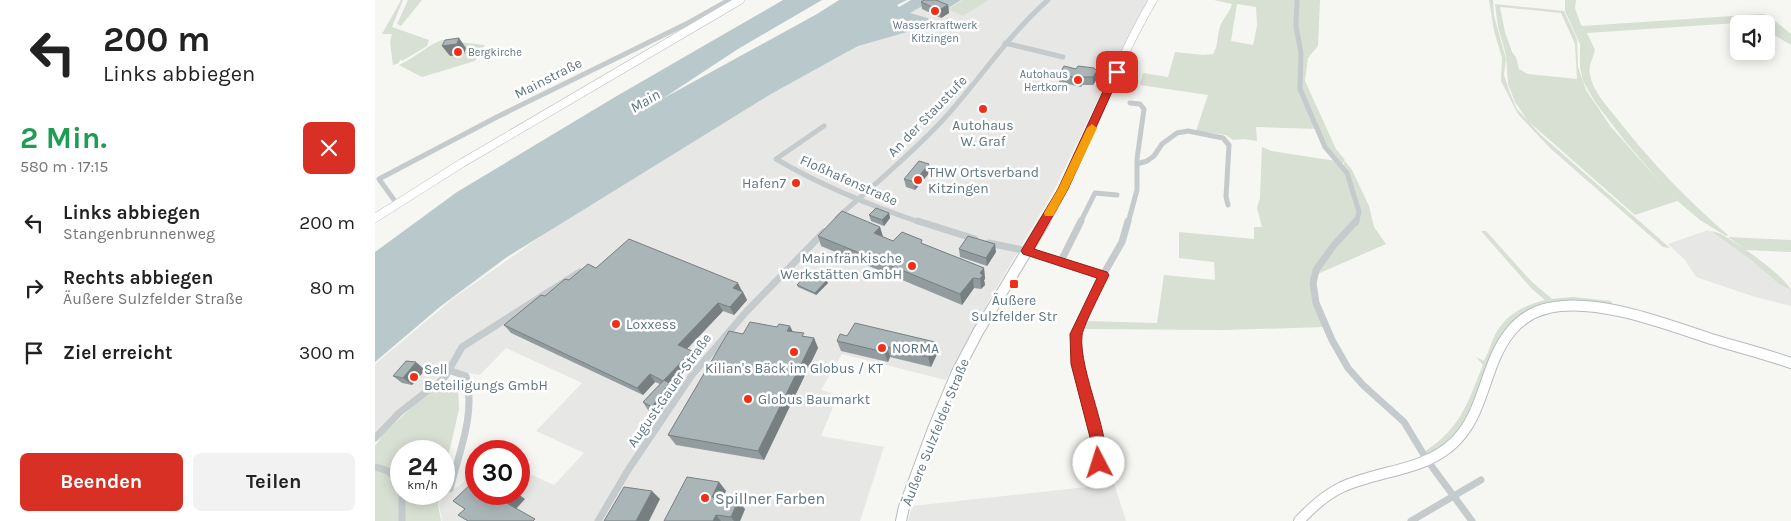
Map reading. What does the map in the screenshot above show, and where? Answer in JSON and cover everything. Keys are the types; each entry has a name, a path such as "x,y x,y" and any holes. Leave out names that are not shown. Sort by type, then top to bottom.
{"main road":[{"path":"375,218 462,163 740,0"},
{"name":"Äußere Sulzfelder Straße","path":"901,521 904,507 966,353 1063,189 1128,45 1153,0"},
{"path":"1299,521 1310,509 1329,494 1348,484 1397,471 1427,460 1451,445 1464,432 1475,415 1503,344 1511,330 1528,317 1544,310 1562,306 1585,306 1614,311 1791,362"}],"street":[{"name":"Mainstraße","path":"397,204 377,180 506,113 690,22 729,0"},
{"name":"An der Staustufe","path":"859,200 942,121 985,72 1005,43 1031,14 1048,0"},
{"path":"1297,0 1296,27 1301,54 1299,78 1301,89 1325,147 1347,173 1359,212 1356,223 1334,245 1316,270 1313,283 1315,303 1332,340 1348,368 1404,422 1427,460 1472,521"},
{"path":"1005,43 1063,57"},
{"path":"1099,463 1099,449 1077,364 1076,334 1103,275 1122,242 1135,200 1137,164 1145,109 1140,104 1130,103"},
{"name":"Floßhafenstraße","path":"824,126 776,159 793,170 871,206 1003,247 1027,251 1103,275"},
{"path":"1137,164 1147,161 1154,156 1162,144 1177,133 1188,131 1223,138 1229,145 1226,197 1228,205"},
{"path":"1060,262 1095,193 1117,195"},
{"path":"835,221 859,200"},
{"name":"August-Gauer-Straße","path":"598,521 628,470 692,375 739,319 829,227"},
{"path":"375,438 391,421 451,371 454,357 462,348 585,269"},
{"path":"451,371 466,376 469,382 466,425 455,469"},
{"path":"375,467 390,470"},
{"path":"1411,521 1481,480"},
{"path":"401,505 402,521"}],"shaded area":[{"path":"401,0 403,0 392,27 429,40 427,46 402,61 400,59 399,63 393,65 390,42 392,34 382,34"},
{"path":"408,0 422,0 401,26 397,24"},
{"path":"931,0 963,16 989,0 1153,0 1116,63 1052,194 994,292 946,380 842,354 821,390 838,395 821,436 884,447 860,521 442,521 439,505 455,505 455,488 465,481 465,505 530,505 530,474 554,485 584,453 536,431 582,383 506,348 480,375 446,369 375,433 375,364 455,297 570,216 764,97"},
{"path":"962,0 989,0 963,16 948,9"},
{"path":"1214,0 1320,0 1318,46 1308,58 1305,81 1336,149 1345,160 1342,165 1328,150 1319,129 1256,127 1257,141 1233,140 1226,135 1196,131 1208,95 1140,85 1143,73 1168,77 1175,52 1203,55 1213,54 1217,45 1220,26 1232,4","holes":["1237,4 1256,7 1257,26 1253,45 1231,41"]},
{"path":"1489,0 1493,0 1494,16 1506,59 1504,75 1517,109 1541,135 1670,248 1663,247 1550,148 1518,114 1501,81 1502,58 1494,31"},
{"path":"1565,0 1576,0 1575,8 1583,26 1730,16 1730,23 1587,33 1595,50 1590,65 1590,75 1601,99 1643,151 1670,180 1728,235 1726,236 1700,220 1674,198 1625,141 1595,102 1583,81 1580,67 1580,44 1565,11"},
{"path":"1495,4 1564,11 1577,39 1578,67 1586,90 1611,127 1677,201 1635,215 1528,121 1515,102 1508,84 1506,55 1498,27","holes":["1500,7 1561,13 1575,44 1577,79 1528,74 1519,69 1505,32"]},
{"path":"1775,21 1791,34 1791,45 1775,35"},
{"path":"442,40 485,45 475,61 422,77 399,65 433,44"},
{"path":"1262,147 1271,151 1336,161 1343,166 1345,161 1352,170 1369,206 1374,227 1386,244 1313,276 1325,327 1225,330 1080,329 1084,321 1157,323 1164,275 1215,280 1214,262 1179,258 1179,232 1254,239 1254,227 1262,227 1257,208 1260,198"},
{"path":"1708,230 1751,260 1779,284 1791,290 1791,306 1755,297 1696,277 1685,260 1668,244"},
{"path":"1481,231 1486,231 1531,281 1552,299 1573,297 1611,301 1614,309 1570,304 1517,321 1462,432 1428,458 1424,452 1447,434 1467,403 1483,365 1476,357 1484,361 1497,331 1514,313 1529,305 1545,300 1532,289"},
{"path":"1710,231 1717,232 1738,244 1779,276 1791,290 1779,284 1751,260"},
{"path":"1728,237 1791,240 1791,252 1746,250"},
{"path":"450,380 458,387 459,409 452,440 390,440 390,505 438,505 441,521 375,521 375,446 384,433 423,397 441,384"},
{"path":"1114,484 1126,521 908,521 912,506"}],"water":[{"name":"Main","path":"783,0 822,0 738,49 662,99 839,0 907,0 897,5 899,7 911,0 961,0 947,9 931,1 910,13 931,19 928,21 907,32 858,46 771,94 507,257 441,306 375,362 375,252 457,192 615,97"}],"building":[{"path":"924,0 936,0 948,5 939,10 921,2"},
{"path":"459,38 457,44 442,46 445,40"},
{"path":"1064,66 1076,69 1078,66 1094,68 1097,71 1093,77 1082,77 1081,79 1059,74"},
{"path":"919,161 929,164 914,182 904,179"},
{"path":"876,208 889,213 882,220 869,215"},
{"name":"Mainfränkische Werkstätten GmbH","path":"842,211 880,227 874,233 893,241 902,232 922,240 921,243 984,268 980,273 983,275 980,279 973,278 960,294 818,236"},
{"path":"968,236 995,244 986,258 959,249"},
{"name":"Loxxess","path":"629,239 738,283 733,288 743,292 730,307 718,303 678,345 692,351 663,381 650,374 637,388 504,325 541,295 545,296 565,279 569,280 588,264 596,268"},
{"path":"809,272 827,280 815,293 797,285"},
{"name":"Globus Baumarkt","path":"750,322 777,327 779,324 790,326 787,331 804,333 802,336 814,338 758,451 668,435 729,331 743,334"},
{"path":"855,323 935,342 928,357 887,347 884,352 837,341 840,334 847,336"},
{"path":"406,361 416,362 403,378 393,376"},
{"path":"664,380 669,383 652,407 643,402"},
{"path":"687,477 719,482 712,497 738,501 731,517 716,515 713,521 664,521"},
{"path":"624,487 652,491 636,521 604,521"},
{"path":"465,490 465,505 510,505 535,519 533,521 468,521 458,515 465,509 455,502 455,499"}],"slow traffic":[{"path":"1049,213 1063,189 1092,128"}],"place":[{"name":"Wasserkraftwerk Kitzingen","path":"935,11"},
{"name":"Bergkirche","path":"458,52"},
{"name":"Autohaus Hertkorn","path":"1078,80"},
{"name":"Autohaus W. Graf","path":"983,109"},
{"name":"THW Ortsverband Kitzingen","path":"918,180"},
{"name":"Hafen7","path":"796,183"},
{"name":"Mainfränkische Werkstätten GmbH","path":"912,266"},
{"name":"Äußere Sulzfelder Str","path":"1014,284"},
{"name":"Loxxess","path":"616,324"},
{"name":"NORMA","path":"882,348"},
{"name":"Kilian's Bäck im Globus / KT","path":"794,352"},
{"name":"Sell Beteiligungs GmbH","path":"414,377"},
{"name":"Globus Baumarkt","path":"748,399"},
{"name":"Spillner Farben","path":"705,498"}],"route":[{"path":"1099,463 1099,449 1077,364 1076,334 1103,275 1027,251 1063,189 1117,72"}]}
